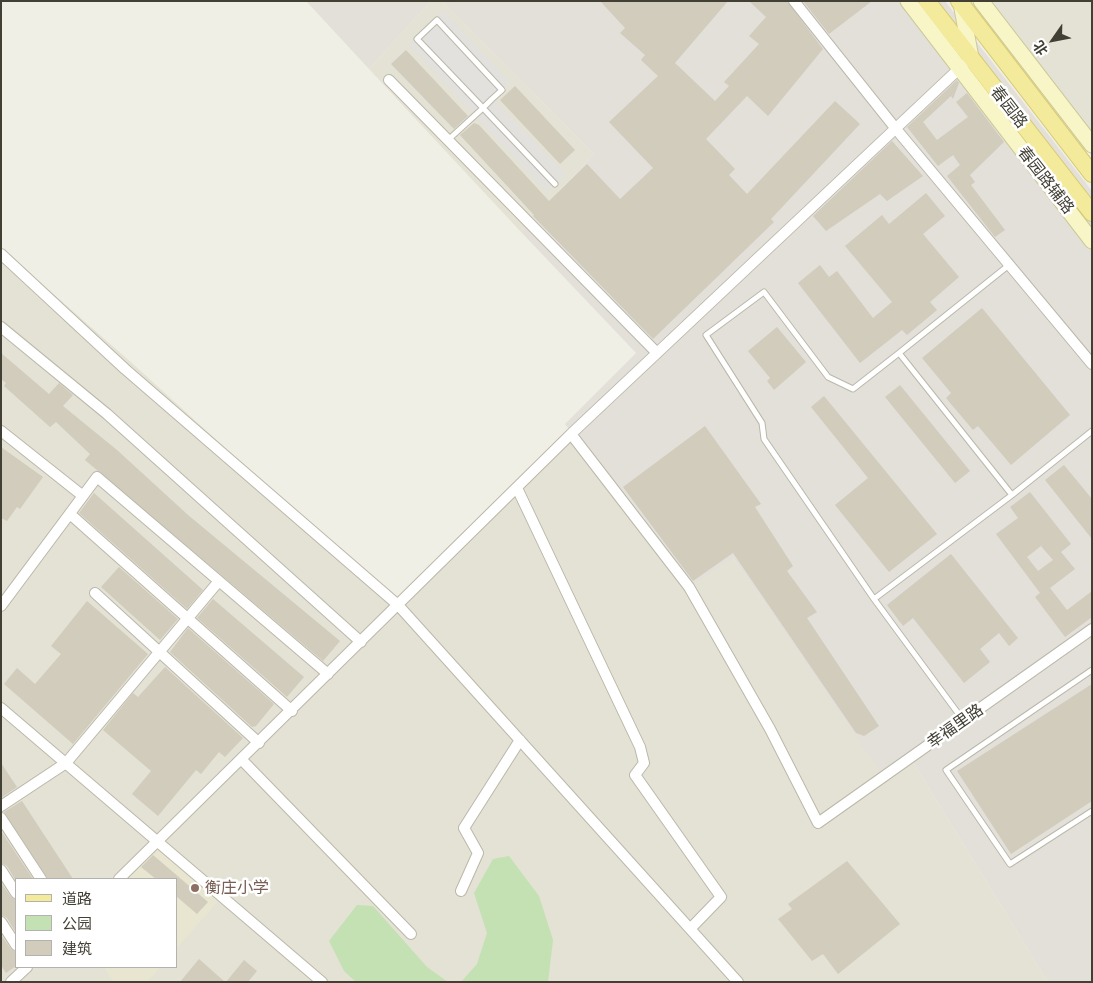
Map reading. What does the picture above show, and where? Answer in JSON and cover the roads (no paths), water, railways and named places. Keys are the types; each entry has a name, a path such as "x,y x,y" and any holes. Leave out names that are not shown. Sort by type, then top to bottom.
{"main road":[{"name":"春园路","path":"927,1 965,63 1092,213"},
{"name":"春园路","path":"961,2 1092,174"}],"street":[{"path":"794,1 896,129 1092,364"},
{"name":"春园路辅路","path":"908,1 965,63 1092,240"},
{"path":"981,1 1092,146"},
{"path":"119,878 292,711 571,434 965,63 961,2"},
{"path":"389,80 657,353"},
{"path":"1,254 125,369 398,606 738,982"},
{"path":"1,327 107,414 362,642"},
{"path":"1,432 83,496"},
{"name":"幸福里路","path":"571,434 689,588 770,729 818,822 1092,629"},
{"path":"1,606 97,477 328,674"},
{"path":"517,488 640,747 644,763 635,775 721,897 690,929"},
{"path":"70,514 292,711"},
{"path":"1,806 66,763 219,581"},
{"path":"94,592 259,743"},
{"path":"1,708 159,840 322,982"},
{"path":"461,891 478,853 464,828 520,740"},
{"path":"242,760 411,934"},
{"path":"1,818 40,878"},
{"path":"1,870 15,891"},
{"path":"1,922 15,943"},
{"path":"11,982 26,968"}],"lane":[{"path":"448,140 482,108 502,90 437,20 416,39 482,108 555,184"},
{"path":"962,720 874,599 764,440 762,423 706,335 764,292 828,377 853,389 1009,265"},
{"path":"899,353 1012,495"},
{"path":"874,599 1012,495 1092,431"},
{"path":"1092,670 946,770 1010,864 1092,811"}],"place":[{"name":"衡庄小学","path":"195,888"}]}
